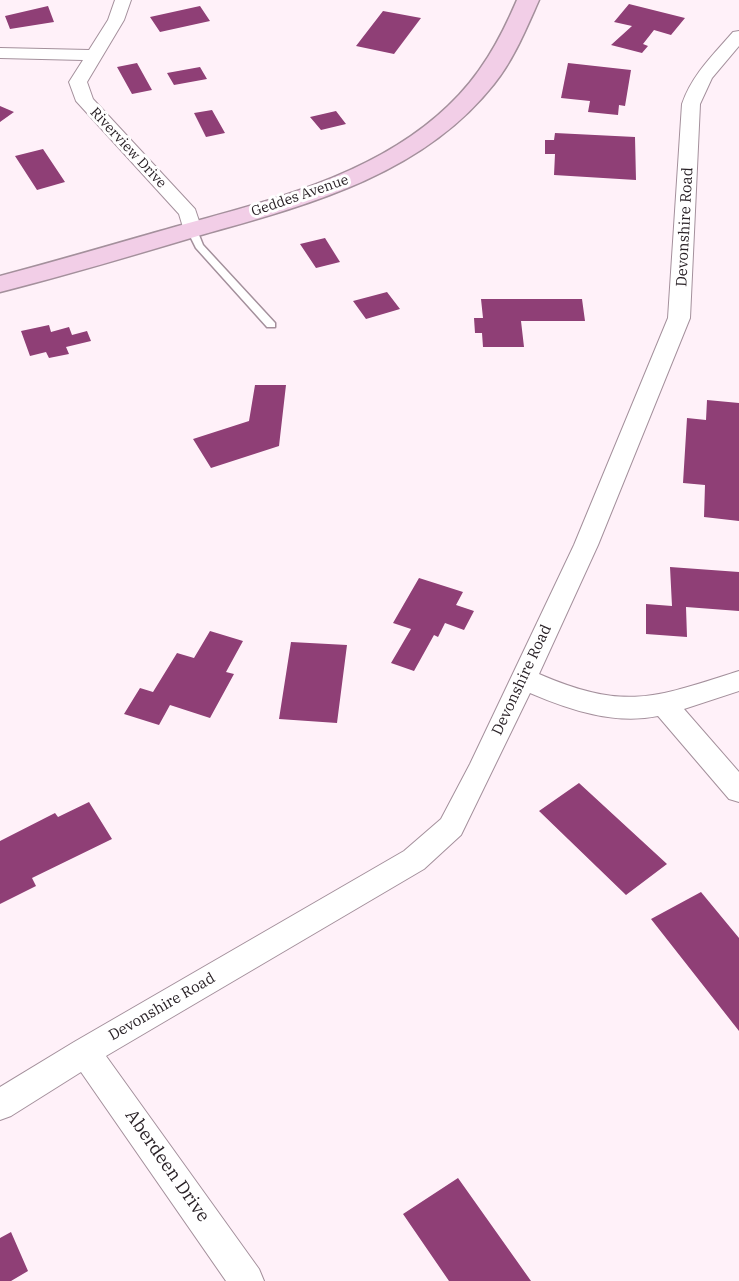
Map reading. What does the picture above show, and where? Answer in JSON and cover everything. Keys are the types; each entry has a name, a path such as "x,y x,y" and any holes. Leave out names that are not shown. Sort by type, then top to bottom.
{"main road":[{"name":"Geddes Avenue","path":"0,284 315,193 358,176 402,152 437,128 485,80 509,42 528,0"}],"street":[{"name":"Riverview Drive","path":"123,0 116,20 78,82 85,102 188,213 192,230"},
{"name":"Devonshire Road","path":"0,1105 85,1052 414,860 451,827 482,767 586,545 679,318 691,104 696,88 706,73 739,36"},
{"path":"0,53 93,55"},
{"path":"522,678 568,698 624,710 663,704 739,681"},
{"path":"663,704 739,791"},
{"name":"Aberdeen Drive","path":"85,1052 248,1281"}],"lane":[{"path":"192,230 200,246 271,325"}],"building":[{"path":"629,4 685,18 671,35 654,30 643,44 648,46 642,53 611,45 632,26 614,22"},
{"path":"48,6 54,22 10,29 5,16"},
{"path":"200,6 210,21 160,32 150,17"},
{"path":"383,11 421,18 394,54 356,46"},
{"path":"137,63 152,90 132,94 117,67"},
{"path":"568,63 631,70 625,106 619,105 618,115 588,112 590,101 561,98"},
{"path":"200,67 207,79 174,85 167,73"},
{"path":"0,106 14,112 0,122"},
{"path":"212,110 225,133 206,137 194,113"},
{"path":"336,111 346,124 321,130 310,117"},
{"path":"555,133 635,137 636,180 554,175 555,154 545,154 545,140 554,140"},
{"path":"43,149 65,182 37,190 15,156"},
{"path":"325,238 340,262 316,268 300,244"},
{"path":"387,292 400,309 366,319 353,301"},
{"path":"481,299 582,299 585,321 521,321 524,347 483,347 482,333 475,333 474,318 483,318"},
{"path":"49,325 51,332 69,327 72,335 87,331 91,341 66,347 69,354 49,358 46,352 30,356 21,331"},
{"path":"255,385 286,385 279,446 211,468 193,439 249,421"},
{"path":"707,400 739,403 739,521 704,517 705,485 683,483 687,418 706,420"},
{"path":"670,567 739,572 739,611 686,607 687,637 646,634 646,604 672,606"},
{"path":"419,578 463,592 456,605 474,611 464,630 445,623 438,637 434,635 414,671 391,663 411,629 393,623"},
{"path":"210,631 243,641 226,672 234,674 210,718 170,705 159,725 124,714 140,688 153,692 177,653 194,658"},
{"path":"291,642 347,645 337,723 279,719"},
{"path":"579,783 667,864 626,895 539,811"},
{"path":"89,802 112,839 32,878 36,886 0,904 0,841 55,813 58,817"},
{"path":"701,892 739,938 739,1031 651,919"},
{"path":"458,1178 531,1281 449,1281 403,1214"},
{"path":"11,1232 28,1271 11,1281 0,1281 0,1238"}]}
